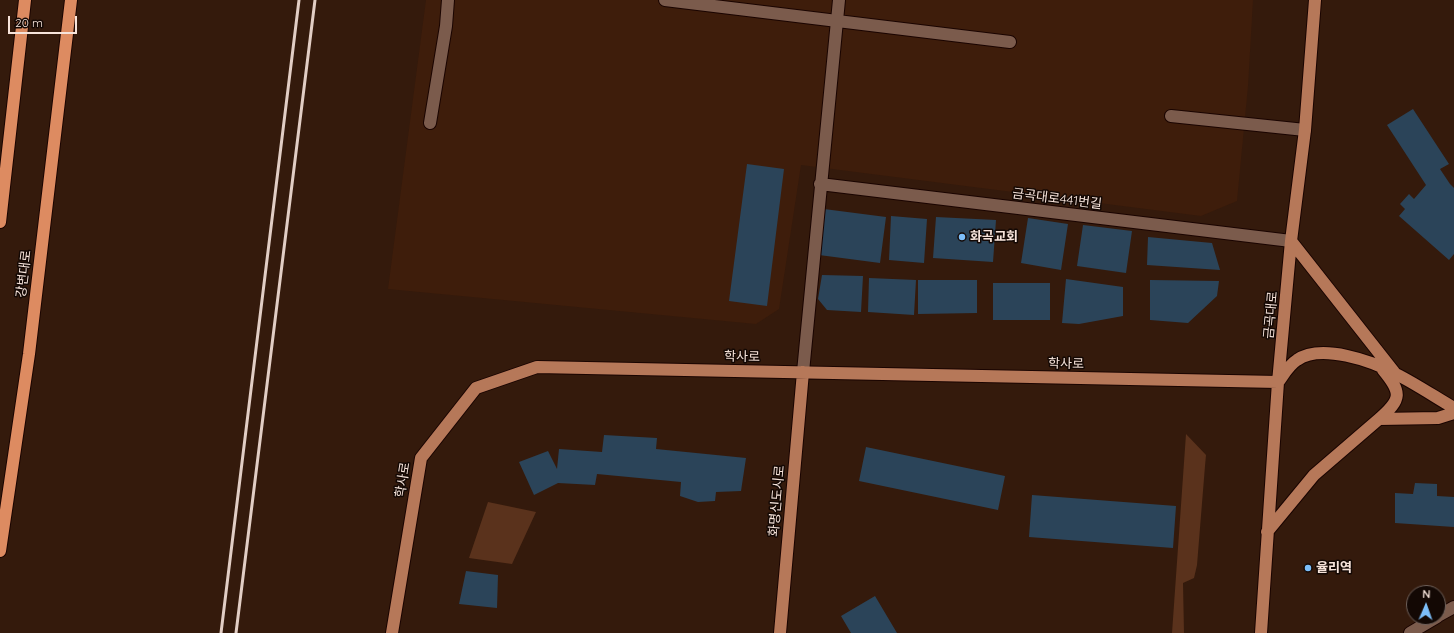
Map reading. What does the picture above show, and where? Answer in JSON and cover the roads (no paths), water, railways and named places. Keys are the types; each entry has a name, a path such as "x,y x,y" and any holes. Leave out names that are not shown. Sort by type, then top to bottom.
{"highway":[{"path":"0,222 26,0"},
{"name":"강변대로","path":"0,551 29,354 71,0"}],"main road":[{"name":"금곡대로","path":"1261,633 1278,382 1291,241 1305,130 1315,0"},
{"path":"1291,241 1395,373"},
{"path":"1278,382 1295,360 1313,353 1344,355 1362,360 1395,373 1454,408"},
{"name":"학사로","path":"392,633 421,458 476,388 536,367 1278,382"},
{"path":"1268,532 1314,475 1394,406 1397,395 1394,383 1382,368"},
{"name":"화명신도시로","path":"780,633 803,372"},
{"path":"1379,419 1438,418 1454,413"}],"street":[{"path":"430,122 446,26 448,0"},
{"path":"665,0 1010,42"},
{"path":"803,372 839,0"},
{"path":"1171,116 1305,130"},
{"name":"금곡대로441번길","path":"820,184 1291,241"},
{"path":"1410,633 1424,625"}],"railway":[{"path":"221,633 299,0"},
{"path":"236,633 315,0"}],"place":[{"name":"화곡교회","path":"962,237"},
{"name":"율리역","path":"1308,568"}]}
